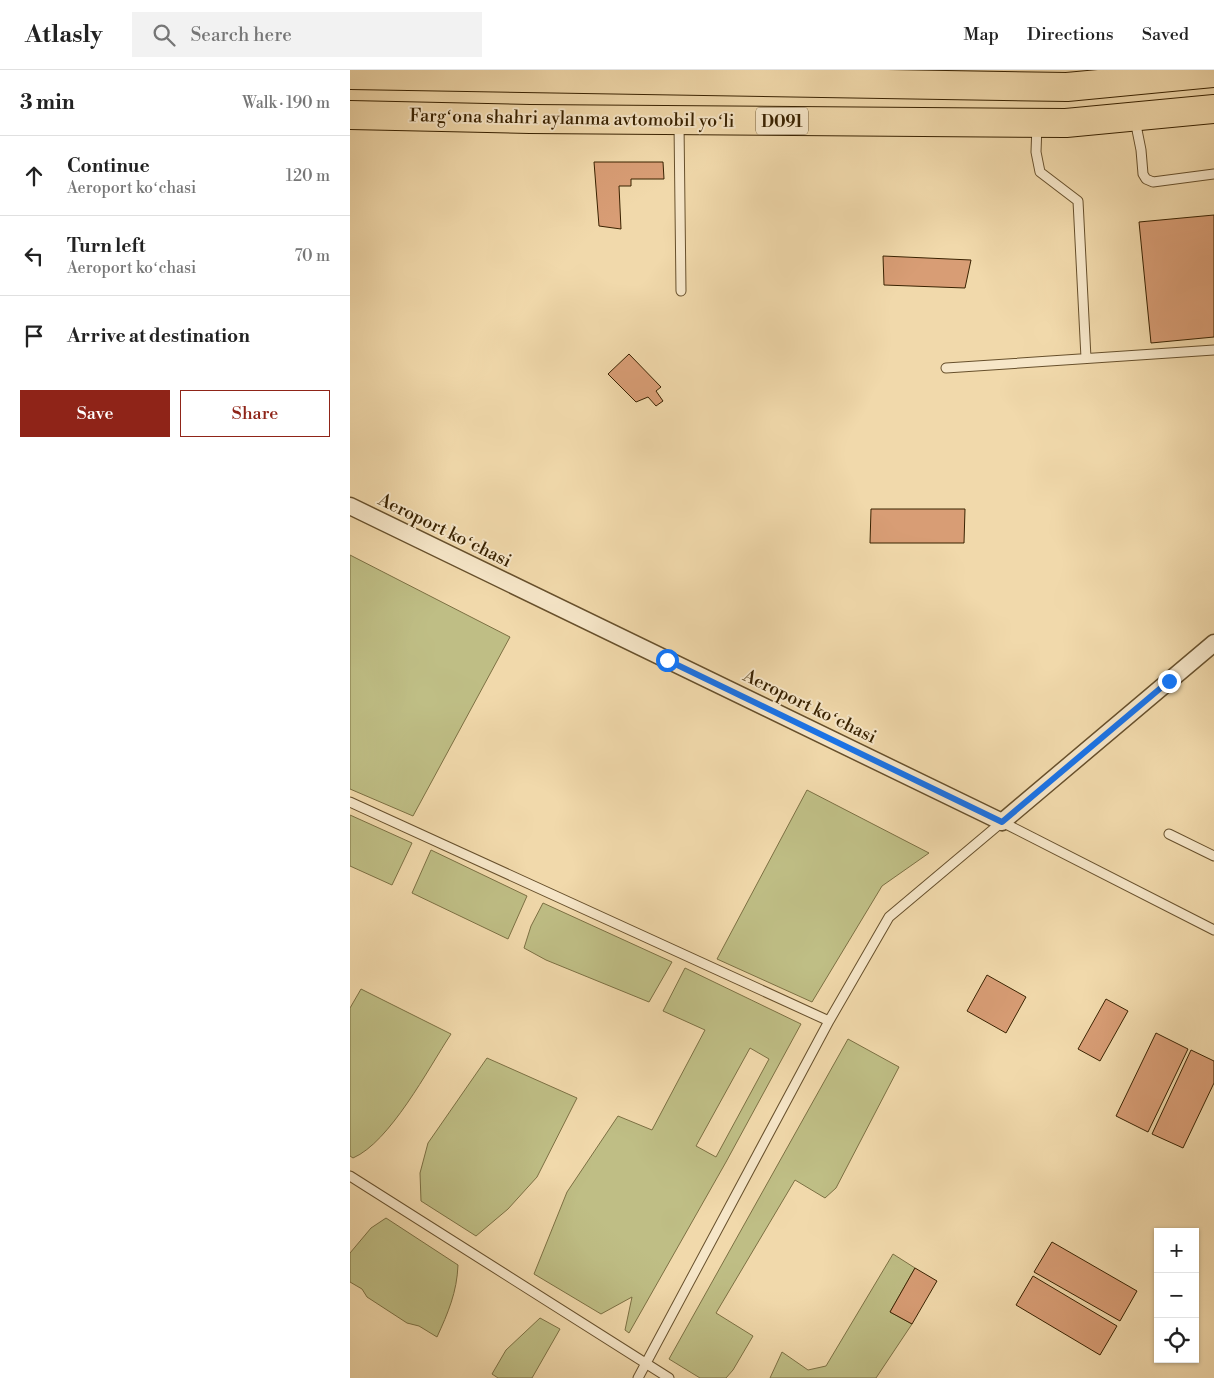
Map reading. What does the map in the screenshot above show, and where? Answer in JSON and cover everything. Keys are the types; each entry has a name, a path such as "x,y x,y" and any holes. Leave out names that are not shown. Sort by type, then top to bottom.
{"highway":[{"name":"D091","path":"350,75 529,74 1067,86 1214,72"},
{"name":"Fargʻona shahri aylanma avtomobil yoʻli","path":"350,115 1037,123 1135,118 1214,109"}],"street":[{"name":"Aeroport koʻchasi","path":"350,506 1002,822"},
{"path":"1002,822 1214,643"}],"lane":[{"path":"1135,118 1143,174 1146,180 1153,182 1214,174"},
{"path":"679,120 681,291"},
{"path":"1037,123 1036,152 1040,172 1078,201 1086,358"},
{"path":"946,368 1214,350"},
{"path":"350,802 829,1021"},
{"path":"638,1378 829,1021 888,917 1002,822 1214,930"},
{"path":"1168,834 1214,856"},
{"path":"350,1176 669,1378"}],"shaded area":[{"path":"350,555 510,637 413,816 350,789"},
{"path":"807,790 929,853 882,886 812,1002 717,959"},
{"path":"350,815 412,843 392,885 350,866"},
{"path":"431,850 527,896 508,939 412,893"},
{"path":"543,903 672,962 649,1002 546,960 524,948 531,926"},
{"path":"685,968 801,1024 726,1162 629,1333 625,1330 632,1297 601,1314 534,1274 567,1192 618,1116 652,1130 705,1030 663,1011","holes":["750,1048 769,1059 716,1157 696,1146"]},
{"path":"361,989 451,1034 394,1121 367,1150 353,1158 350,1156 350,1008"},
{"path":"848,1039 899,1067 836,1188 825,1198 795,1180 716,1313 753,1336 733,1370 726,1378 700,1378 669,1359"},
{"path":"487,1058 577,1098 537,1177 508,1209 476,1236 421,1201 420,1173 428,1143"},
{"path":"386,1218 458,1265 456,1284 451,1302 437,1337 419,1326 407,1323 367,1297 362,1289 350,1282 350,1253 371,1228"},
{"path":"893,1254 915,1268 890,1312 912,1324 876,1378 770,1378 782,1352 808,1370 826,1366"},
{"path":"540,1318 560,1329 532,1378 498,1378 492,1374 506,1350"}],"building":[{"path":"594,162 663,162 664,179 631,179 631,186 619,186 621,229 599,226"},
{"path":"1214,215 1214,337 1151,343 1139,222"},
{"path":"883,256 971,260 965,288 884,285"},
{"path":"629,354 661,387 656,391 663,401 656,406 648,397 636,402 608,374"},
{"path":"871,509 965,509 964,543 870,543"},
{"path":"987,975 1026,997 1006,1033 967,1011"},
{"path":"1106,999 1128,1011 1100,1061 1078,1049"},
{"path":"1156,1033 1188,1049 1148,1132 1116,1116"},
{"path":"1191,1050 1214,1061 1214,1083 1183,1148 1152,1134"},
{"path":"1052,1242 1137,1291 1120,1321 1034,1272"},
{"path":"915,1268 937,1281 912,1324 890,1312"},
{"path":"1033,1276 1117,1326 1100,1355 1016,1305"}],"route":[{"path":"667,660 1002,822 1169,681"}]}
